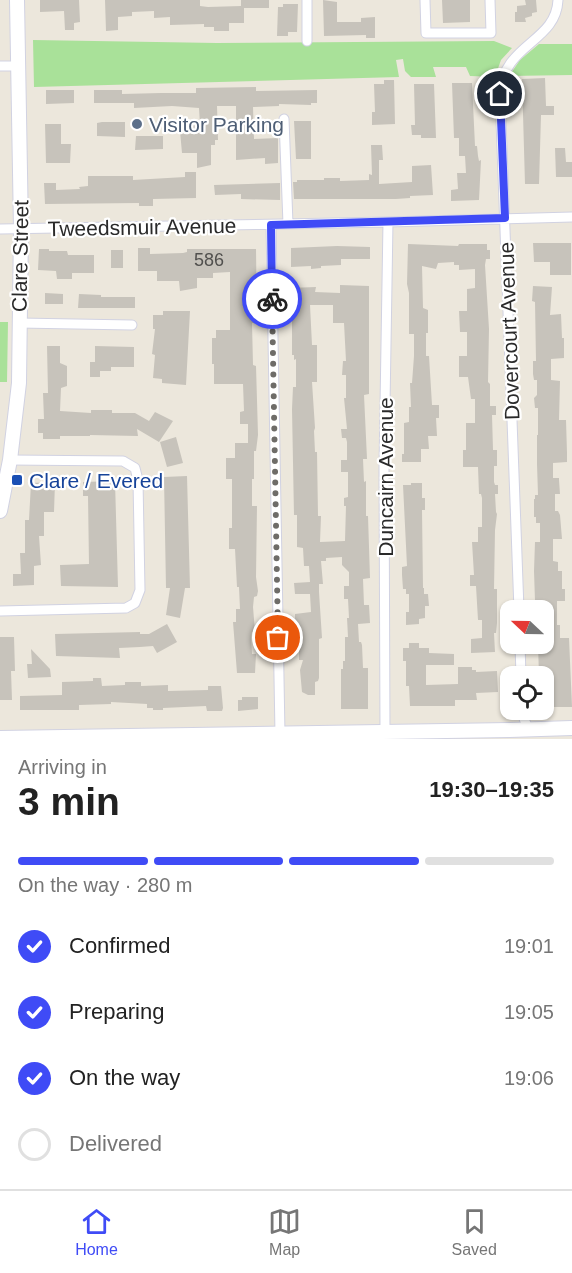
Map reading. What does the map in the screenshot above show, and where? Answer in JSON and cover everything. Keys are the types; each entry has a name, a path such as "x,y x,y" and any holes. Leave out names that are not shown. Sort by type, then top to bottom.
{"main road":[{"name":"Clare Street","path":"0,511 2,490 10,460 19,383 21,229 17,0"},
{"path":"0,738 255,737 280,734 385,732 529,734 572,728"}],"street":[{"path":"307,0 307,41"},
{"path":"425,0 426,33 491,33 490,0"},
{"name":"Dovercourt Avenue","path":"519,600 501,81 511,60 550,25 558,0"},
{"path":"0,66 17,66"},
{"path":"284,118 288,224"},
{"name":"Tweedsmuir Avenue","path":"0,229 572,217"},
{"name":"Duncairn Avenue","path":"385,732 384,467 388,222"},
{"path":"271,225 280,734"},
{"path":"19,323 132,325"},
{"path":"0,611 126,608 135,603 140,590 138,480 135,468 124,461 10,460"}],"green space":[{"path":"33,40 217,43 494,41 512,48 501,60 495,77 470,76 466,67 433,67 436,77 411,77 405,71 403,59 396,60 399,77 34,87"},
{"path":"539,44 572,44 572,75 509,76 520,60"},
{"path":"0,322 8,322 7,382 0,382"}],"building":[{"path":"40,0 79,0 80,22 74,23 74,30 65,30 64,11 40,12"},
{"path":"105,0 200,0 200,6 208,7 241,6 241,0 269,0 269,8 244,8 244,23 229,23 229,31 214,31 214,27 204,27 204,24 170,25 170,17 154,18 154,11 132,12 132,16 118,17 118,30 106,31"},
{"path":"323,0 337,2 337,22 361,22 361,18 375,17 375,38 366,38 366,35 324,36"},
{"path":"442,0 470,0 470,22 443,23"},
{"path":"525,0 536,0 537,12 525,18 526,22 515,22 517,6 526,5"},
{"path":"283,4 298,4 297,32 288,32 288,36 277,36 278,7 283,7"},
{"path":"545,78 546,106 554,106 554,115 541,115 539,184 525,184 522,79"},
{"path":"384,80 394,80 395,124 372,125 372,112 375,112 374,84 384,84"},
{"path":"452,83 472,83 475,146 477,146 479,161 481,160 479,200 451,201 451,190 458,189 457,173 466,173 465,156 459,156 459,138 454,138"},
{"path":"414,84 434,84 436,138 421,138 421,135 412,135 411,125 415,125"},
{"path":"256,87 256,91 317,90 317,103 311,103 311,105 279,104 279,106 253,107 254,139 278,138 278,163 265,164 265,158 236,160 236,106 217,106 218,140 215,140 215,145 211,145 211,165 197,168 197,153 182,153 180,131 181,126 200,125 199,108 172,106 134,108 134,103 94,103 94,90 122,90 122,94 196,93 196,88"},
{"path":"46,90 74,90 74,103 46,104"},
{"path":"294,121 311,121 311,159 296,159"},
{"path":"125,122 125,137 97,136 97,123"},
{"path":"45,124 61,124 61,144 71,144 70,163 46,163"},
{"path":"136,136 163,136 163,149 135,150"},
{"path":"371,145 382,145 383,160 379,160 379,184 412,182 412,166 431,165 433,195 396,199 294,199 293,182 297,180 340,178 340,181 369,180 369,174 372,175"},
{"path":"555,148 565,148 566,162 572,162 572,177 556,177"},
{"path":"185,172 196,172 196,198 153,199 153,206 139,206 139,203 45,204 44,183 56,183 56,190 80,189 79,187 88,186 88,176 133,176 133,180 185,177"},
{"path":"280,183 280,200 241,199 241,194 215,195 214,185"},
{"path":"533,243 571,243 571,275 550,275 550,262 534,262"},
{"path":"408,244 458,246 459,244 487,244 487,250 490,250 490,259 486,259 485,265 489,329 488,382 490,384 490,406 496,406 496,415 492,415 493,450 497,450 494,482 498,485 498,494 495,494 497,514 494,589 497,589 497,623 496,633 494,633 495,652 471,653 471,639 482,638 482,620 478,620 476,586 470,586 470,575 474,575 472,542 478,542 478,527 482,527 482,498 479,494 478,467 463,467 463,450 466,450 466,423 475,423 475,399 471,399 468,377 459,377 459,356 467,356 467,332 460,332 459,311 467,311 467,289 475,288 475,269 459,270 459,265 454,265 454,262 438,263 436,269 422,266 423,308 428,310 426,356 429,356 432,405 439,405 439,418 436,418 437,436 428,436 429,449 421,449 421,462 402,462 404,423 409,422 409,407 411,407 410,383 412,383 414,356 414,334 409,334"},
{"path":"370,247 370,259 341,259 341,265 321,266 321,268 291,267 291,248"},
{"path":"138,248 150,248 150,254 183,253 187,252 187,249 256,249 257,323 252,323 258,435 256,451 254,451 252,506 257,506 256,577 258,591 257,596 254,597 253,607 255,632 252,632 251,638 252,654 256,654 255,673 237,673 233,622 236,622 236,609 240,609 239,587 237,587 235,549 229,549 229,528 232,528 232,479 226,479 226,458 235,458 235,443 248,443 248,424 240,424 240,412 244,411 243,384 214,384 214,364 212,364 212,338 216,338 216,330 230,330 230,272 213,273 213,278 197,278 197,288 180,291 179,281 157,281 157,271 138,271"},
{"path":"39,249 67,251 68,255 94,255 94,273 72,273 72,279 57,279 56,271 38,270"},
{"path":"111,250 123,250 123,268 111,268"},
{"path":"340,285 369,286 369,394 364,395 367,459 363,459 370,578 363,579 364,605 369,605 370,623 358,624 363,668 368,668 368,709 341,709 341,669 345,661 345,637 348,637 347,618 349,618 348,599 344,599 344,586 349,586 349,572 342,565 342,557 326,558 326,561 321,561 323,584 319,584 319,592 322,638 319,639 319,678 315,682 315,695 302,692 300,670 303,660 299,660 299,624 295,624 295,614 311,612 310,594 295,594 294,583 310,582 309,566 304,566 303,548 297,547 297,515 294,515 292,409 293,387 296,387 296,359 294,360 294,355 292,355 292,316 288,316 289,288 316,287 315,292 340,293","holes":["310,305 333,305 333,323 344,323 346,361 343,361 342,375 346,375 346,398 344,398 347,429 341,429 342,438 346,438 347,442 347,460 341,460 341,472 348,472 348,497 344,498 344,506 346,506 345,541 320,542 321,516 318,516 317,452 315,452 312,382 317,382 317,345 312,345"]},
{"path":"533,286 552,287 550,315 561,314 562,338 564,338 564,358 551,359 551,380 560,381 559,420 566,420 567,453 567,462 553,463 553,478 559,478 560,494 555,494 555,511 558,511 560,515 562,539 553,539 553,561 558,562 558,571 562,571 562,589 565,589 565,601 557,601 557,625 560,625 560,638 569,638 572,707 554,707 554,666 539,666 538,654 554,654 554,600 535,600 535,542 540,542 540,523 536,523 536,517 534,517 534,499 535,495 538,495 538,408 535,408 534,398 537,395 537,380 534,380 533,374 533,361 536,361 535,302 532,301"},
{"path":"45,293 63,294 63,304 45,304"},
{"path":"79,294 101,295 101,297 135,297 135,308 78,308"},
{"path":"163,311 190,311 186,385 162,383 162,379 153,378 155,355 152,354 155,329 153,329 153,315 163,315"},
{"path":"47,346 60,346 60,363 67,366 67,386 61,388 60,411 91,413 91,410 112,410 112,413 135,413 149,421 155,412 173,421 159,442 137,429 138,436 90,435 43,439 43,433 38,433 38,419 44,419 43,393 48,393"},
{"path":"95,346 134,347 134,367 111,367 111,371 100,371 100,377 90,377 90,362 95,362"},
{"path":"176,437 183,463 167,467 160,442"},
{"path":"187,476 190,588 185,588 180,618 166,615 170,588 166,588 164,477"},
{"path":"115,481 118,587 61,586 60,565 89,564 88,496 83,496 83,482"},
{"path":"55,482 54,512 44,512 44,536 39,536 41,565 34,566 34,585 13,586 13,574 21,574 20,553 25,553 25,520 29,520 31,483"},
{"path":"411,483 422,483 422,498 425,498 425,510 422,510 423,588 424,594 428,594 429,606 425,606 425,618 419,619 419,624 406,625 409,594 406,594 406,589 403,589 402,575 402,567 407,566 403,485 411,485"},
{"path":"167,624 177,642 157,653 153,646 119,648 120,658 56,656 55,634 140,632 140,634 149,634"},
{"path":"0,637 14,637 15,671 11,671 12,700 0,700"},
{"path":"409,643 419,643 419,648 429,648 429,653 454,654 454,665 426,665 426,685 458,684 458,667 472,667 472,670 476,672 497,671 498,692 476,693 477,700 455,700 455,706 410,706 409,686 406,686 406,661 403,661 403,648 409,648"},
{"path":"31,649 50,669 51,677 28,678 27,664 32,664"},
{"path":"93,678 101,678 102,686 141,682 141,686 168,685 168,691 208,690 208,686 221,686 223,708 222,711 207,711 206,706 153,710 153,708 147,708 147,704 111,702 111,704 79,705 79,710 20,710 20,696 62,695 62,682 93,681"},
{"path":"242,697 258,697 258,709 238,711 238,700 242,700"}],"way so far":[{"path":"272,299 278,638"}],"place":[{"name":"Visitor Parking","path":"137,124"},
{"name":"Clare / Evered","path":"17,480"}],"route":[{"path":"272,299 271,225 505,218 500,94"}]}
